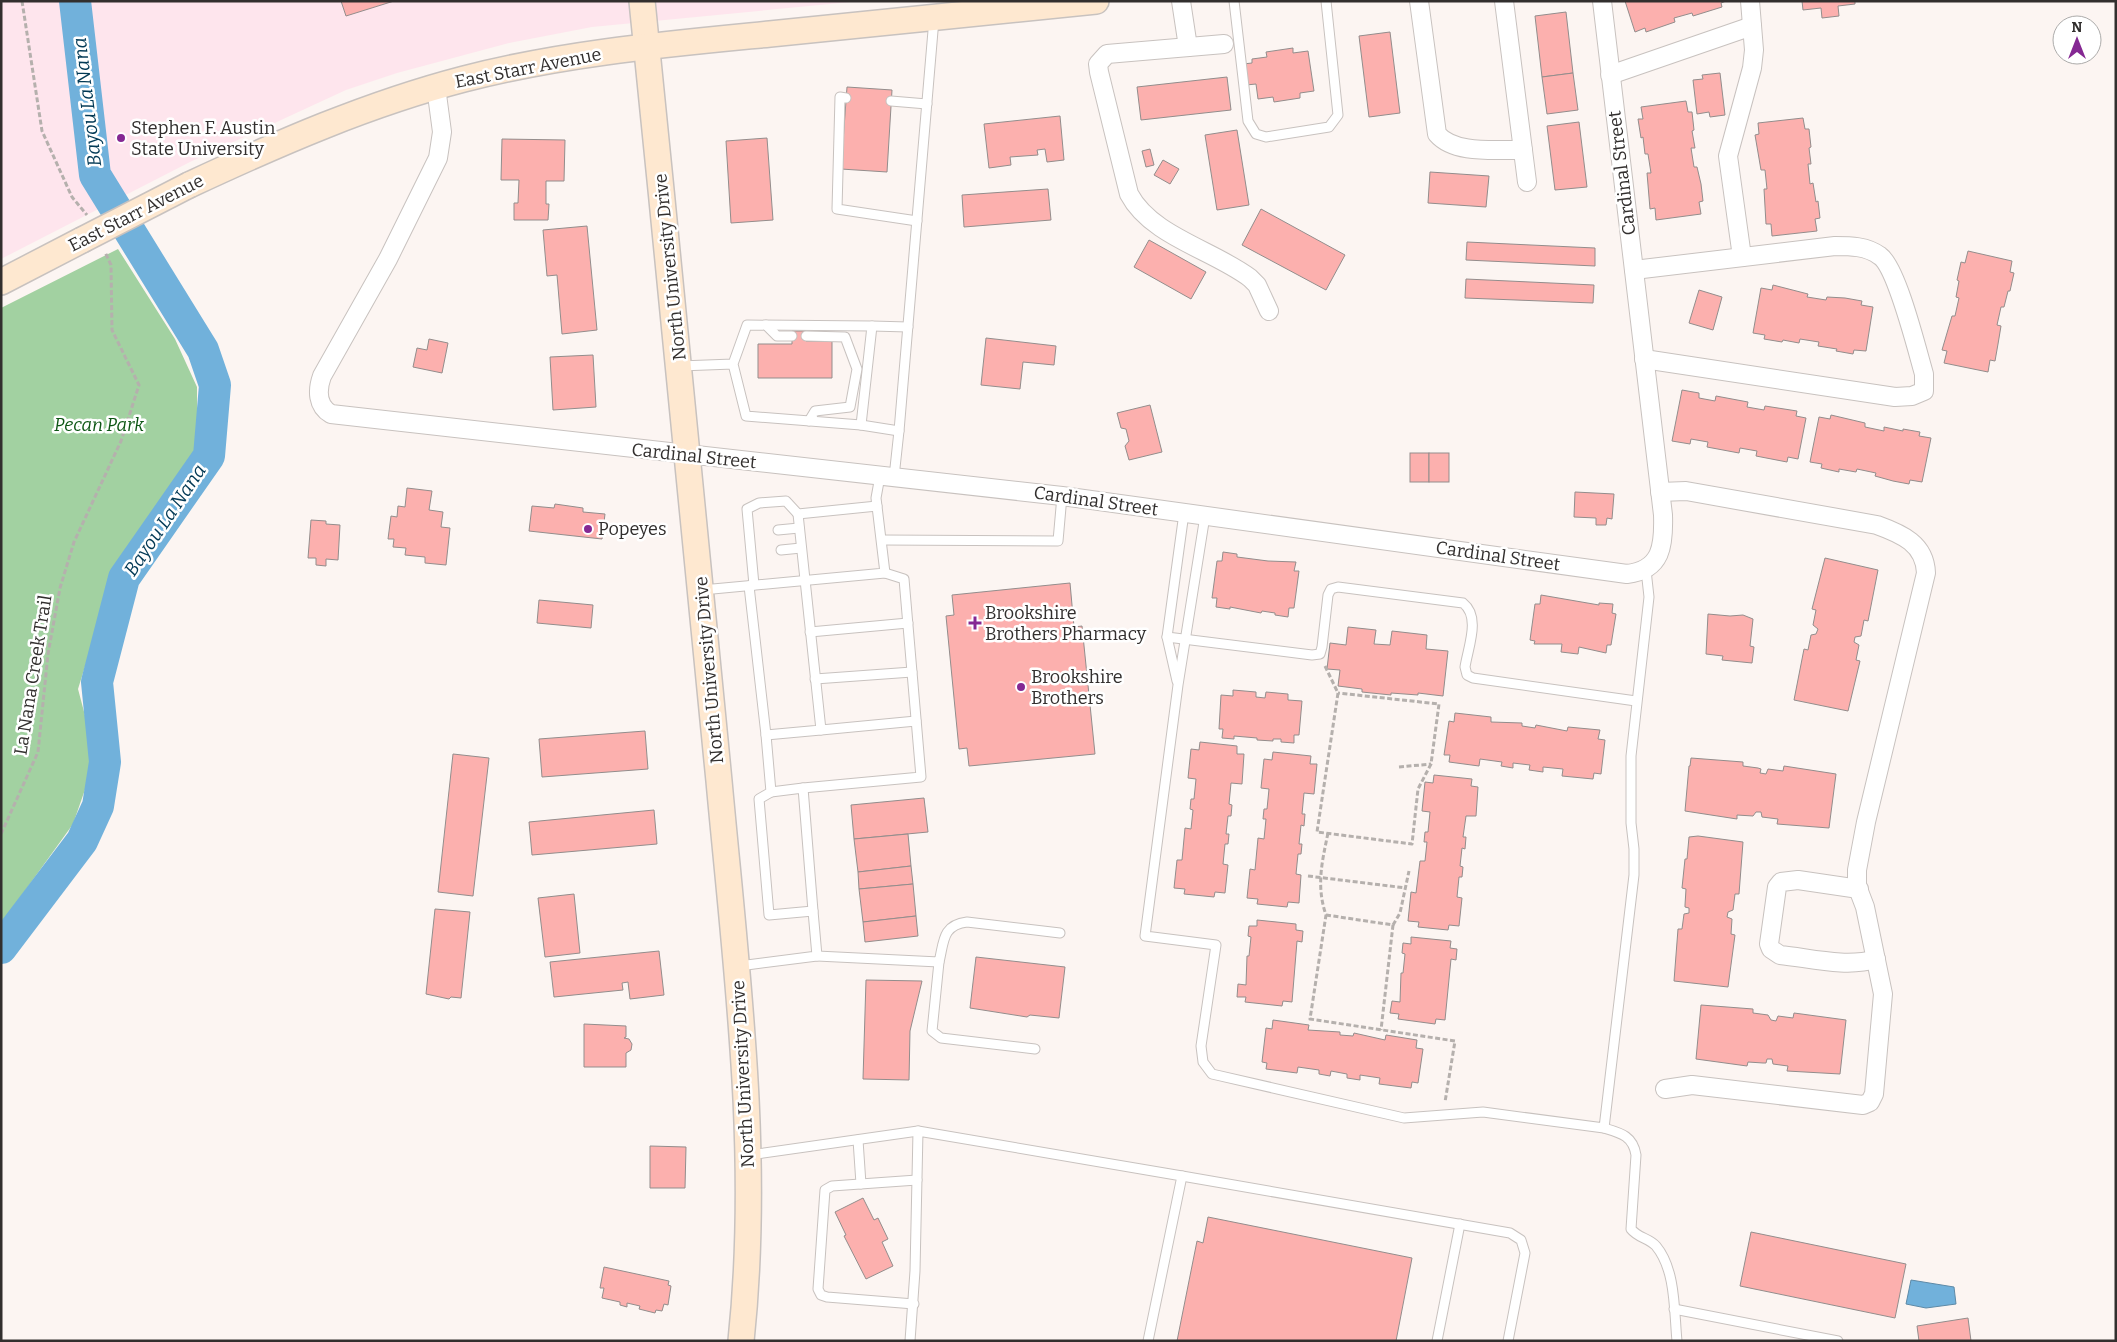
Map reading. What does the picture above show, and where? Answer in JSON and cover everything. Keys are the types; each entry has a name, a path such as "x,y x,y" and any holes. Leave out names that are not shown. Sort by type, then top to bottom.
{"main road":[{"name":"North University Drive","path":"642,1 689,456 736,966 749,1155 748,1236 740,1341"},
{"name":"East Starr Avenue","path":"1,282 189,185 266,149 339,118 436,86 538,63 647,46 1096,1"}],"street":[{"path":"1181,1 1188,47"},
{"path":"1418,1 1437,134 1446,142 1458,146 1523,150"},
{"path":"1504,1 1527,182"},
{"name":"Cardinal Street","path":"436,86 442,132 438,158 388,259 322,376 318,391 326,411 339,415 689,456 1062,496 1627,574 1646,570 1658,556 1662,548 1663,527 1602,1"},
{"path":"1742,257 1728,156 1752,68 1754,50 1750,1"},
{"path":"1610,75 1752,26"},
{"path":"1224,44 1107,54 1098,64 1130,194 1136,206 1153,222 1250,278 1257,285 1269,311"},
{"path":"1634,270 1835,246 1864,248 1881,256 1888,264 1924,374 1924,391 1912,396 1895,397 1644,359"},
{"path":"1660,492 1686,491 1877,526 1909,539 1924,555 1926,573 1859,856 1858,889 1883,994 1876,1086 1870,1102 1863,1105 1692,1085 1665,1089"},
{"path":"1858,889 1798,880 1781,882 1777,887 1769,944 1771,949 1780,955 1850,963 1865,963 1876,959"}],"lane":[{"path":"1234,1 1248,121 1256,134 1266,136 1329,127 1338,115 1326,1"},
{"path":"885,573 876,498 888,476 899,431 934,18"},
{"path":"846,98 840,97 837,209 917,221"},
{"path":"891,101 926,104"},
{"path":"899,431 861,425 746,416 733,364 747,325 908,327"},
{"path":"766,325 777,336 792,336"},
{"path":"861,425 872,326"},
{"path":"806,336 845,336 856,369 850,407 815,411 809,421"},
{"path":"680,366 733,364"},
{"path":"882,540 1058,541 1062,496"},
{"path":"772,792 751,585 756,552 747,509 759,503 786,501 798,514 821,730"},
{"path":"798,514 877,506"},
{"path":"1178,685 1167,637 1184,513"},
{"path":"1205,516 1178,685 1145,936 1216,945 1201,1046 1201,1057 1207,1068 1212,1074 1221,1077 1404,1118 1483,1112 1604,1128 1630,1138 1635,1146 1636,1155 1631,1229 1636,1235 1651,1241 1662,1255 1669,1273 1677,1341"},
{"path":"778,530 800,528"},
{"path":"781,550 801,548"},
{"path":"1604,1128 1634,875 1631,823 1631,756 1649,598 1646,570"},
{"path":"701,590 885,573 904,579 921,778 802,788 772,792 759,799 769,915 813,911"},
{"path":"1167,637 1312,656 1320,654 1328,595 1331,589 1338,587 1463,603 1471,609 1473,617 1465,667 1467,674 1473,678 1636,701"},
{"path":"810,632 908,623"},
{"path":"815,679 912,672"},
{"path":"766,735 916,721"},
{"path":"802,788 817,956"},
{"path":"1034,1050 941,1038 932,1031 938,962 947,931 955,923 967,922 1060,933"},
{"path":"736,966 817,956 938,962"},
{"path":"749,1155 918,1131 1510,1233 1521,1240 1525,1253 1508,1341"},
{"path":"910,1341 914,1304 918,1131"},
{"path":"858,1140 861,1184"},
{"path":"1148,1341 1182,1176"},
{"path":"914,1304 827,1297 821,1295 818,1289 825,1190 832,1186 917,1180"},
{"path":"1436,1341 1460,1224"},
{"path":"1674,1309 1838,1341"}],"path":[{"path":"22,1 42,131 72,197"},
{"name":"La Nana Creek Trail","path":"1,834 38,752 48,654 60,588 74,542 121,441 140,385 112,330 112,265"},
{"path":"1320,654 1338,693 1317,832 1412,844 1418,789 1432,764 1439,704 1338,693"},
{"path":"1399,767 1432,764"},
{"path":"1328,833 1320,877 1321,900 1326,915 1310,1018 1455,1041 1444,1106"},
{"path":"1380,1030 1393,925 1400,913 1409,871"},
{"path":"1308,876 1406,888"},
{"path":"1326,915 1393,925"}],"shaded area":[{"name":"Stephen F. Austin State University","path":"1,1 861,1 592,27 509,43 397,73 346,90 190,162 1,259"}],"green space":[{"name":"Pecan Park","path":"118,249 175,339 197,387 197,443 193,464 114,573 78,689 92,742 89,778 73,824 1,924 1,308"}],"water":[{"path":"1911,1280 1954,1287 1956,1304 1926,1308 1906,1304"}],"building":[{"path":"341,1 394,1 346,16"},
{"path":"1625,1 1726,1 1721,3 1722,7 1693,16 1692,13 1674,18 1675,22 1646,32 1645,28 1635,32"},
{"path":"1802,1 1855,1 1855,4 1838,6 1839,16 1822,18 1821,8 1803,10"},
{"path":"1566,12 1573,73 1542,77 1535,16"},
{"path":"1390,32 1400,113 1369,117 1359,36"},
{"path":"1293,48 1293,53 1308,51 1314,91 1300,93 1300,98 1274,102 1273,97 1258,99 1256,84 1246,85 1243,64 1252,63 1252,59 1267,57 1266,52"},
{"path":"1573,73 1578,110 1547,114 1542,77"},
{"path":"1720,73 1725,115 1710,117 1709,112 1697,114 1693,80 1703,79 1702,75"},
{"path":"1227,77 1231,110 1141,120 1137,87"},
{"path":"847,87 892,90 887,172 841,169"},
{"path":"1686,101 1688,112 1692,112 1694,130 1692,131 1695,148 1691,148 1694,167 1697,167 1701,184 1703,201 1699,202 1701,214 1656,220 1655,208 1650,209 1647,173 1651,173 1648,154 1645,154 1643,137 1641,138 1638,119 1643,119 1641,107"},
{"path":"1060,116 1064,160 1047,162 1045,149 1037,150 1038,155 1010,157 1011,165 989,168 984,124"},
{"path":"1803,118 1805,129 1809,129 1811,147 1809,148 1811,164 1808,164 1810,184 1813,183 1816,202 1818,201 1820,218 1815,219 1817,231 1772,236 1771,224 1766,224 1764,189 1767,189 1765,170 1761,170 1755,135 1759,134 1758,123"},
{"path":"1579,122 1587,187 1555,190 1547,126"},
{"path":"1237,130 1249,205 1217,210 1205,135"},
{"path":"767,138 773,220 731,223 726,141"},
{"path":"502,139 565,140 564,181 546,181 546,204 549,204 548,220 514,220 514,203 518,203 519,180 501,180"},
{"path":"1150,149 1154,165 1146,167 1142,151"},
{"path":"1163,160 1179,169 1170,184 1154,175"},
{"path":"1430,172 1489,176 1486,207 1428,203"},
{"path":"1048,189 1051,220 964,227 962,195"},
{"path":"1261,209 1345,255 1326,290 1242,245"},
{"path":"587,226 597,330 562,334 557,275 547,276 543,230"},
{"path":"1149,240 1206,272 1191,299 1134,267"},
{"path":"1467,242 1595,248 1595,266 1466,260"},
{"path":"1968,251 2012,261 2010,272 2014,273 2004,307 2001,307 1997,325 2001,326 1995,361 1990,360 1988,372 1944,363 1947,351 1942,350 1952,316 1955,316 1959,298 1956,297 1959,281 1957,280 1961,262 1965,263"},
{"path":"1466,279 1594,285 1593,303 1465,298"},
{"path":"1773,285 1808,294 1807,297 1826,300 1827,297 1845,298 1862,301 1861,305 1873,307 1866,351 1854,350 1853,354 1818,346 1819,342 1800,339 1799,343 1783,340 1782,342 1764,339 1765,335 1753,333 1761,288 1772,290"},
{"path":"1699,290 1722,297 1713,330 1689,323"},
{"path":"792,331 806,331 806,341 832,341 832,378 758,378 758,344 792,344"},
{"path":"986,338 1056,346 1054,365 1023,362 1020,389 981,385"},
{"path":"429,339 448,343 442,373 413,367 417,348 427,350"},
{"path":"593,355 596,407 553,410 550,357"},
{"path":"1682,390 1699,393 1699,398 1715,401 1716,396 1748,402 1747,407 1764,410 1765,406 1797,411 1796,416 1806,418 1798,459 1788,457 1787,462 1756,456 1757,451 1740,448 1739,453 1707,447 1708,442 1691,439 1690,444 1672,441"},
{"path":"1150,405 1162,452 1129,460 1125,446 1129,441 1126,429 1121,428 1117,413"},
{"path":"1831,415 1865,423 1865,427 1884,431 1884,427 1903,431 1903,429 1920,432 1919,436 1931,438 1922,482 1910,480 1909,484 1893,481 1875,476 1876,473 1857,469 1856,472 1839,469 1839,472 1821,468 1822,464 1810,462 1819,417 1830,419"},
{"path":"1410,453 1429,453 1429,482 1410,482"},
{"path":"1429,453 1449,453 1449,482 1429,482"},
{"path":"407,488 432,491 429,510 443,512 441,527 450,528 446,565 425,563 425,557 405,555 406,548 393,547 394,539 388,539 391,516 397,517 398,506 405,507"},
{"path":"1575,492 1614,494 1612,519 1607,518 1606,525 1596,525 1596,518 1574,517"},
{"path":"555,504 583,508 583,512 605,514 602,539 529,531 532,506 554,508"},
{"path":"311,520 326,521 326,524 340,525 338,560 326,559 326,566 316,565 316,558 308,558"},
{"path":"1223,552 1237,554 1237,557 1296,562 1294,571 1299,571 1294,608 1289,608 1288,617 1262,611 1261,613 1230,607 1230,609 1216,607 1217,598 1212,598 1217,561 1222,561"},
{"path":"1825,558 1878,570 1868,621 1864,620 1861,636 1855,637 1854,642 1859,645 1856,660 1860,661 1848,711 1794,700 1804,649 1808,650 1811,635 1816,634 1818,629 1813,625 1816,610 1812,609"},
{"name":"Brookshire Brothers","path":"1070,583 1074,627 1082,626 1095,754 969,766 967,748 959,749 946,616 954,615 952,595"},
{"path":"1541,595 1599,605 1599,603 1613,604 1612,613 1616,614 1611,645 1607,645 1606,653 1579,647 1578,654 1561,652 1562,644 1534,644 1535,641 1530,640 1535,604 1540,604"},
{"path":"539,600 593,605 591,628 537,623"},
{"path":"1708,614 1743,615 1753,619 1750,646 1754,647 1752,663 1722,660 1723,656 1706,654"},
{"path":"1348,627 1376,630 1374,644 1390,645 1392,631 1427,635 1426,649 1448,651 1443,696 1418,693 1418,695 1391,693 1391,695 1362,692 1362,689 1338,686 1340,670 1327,669 1330,643 1346,645"},
{"path":"1233,690 1256,692 1256,697 1265,698 1266,692 1288,694 1288,700 1302,701 1299,735 1294,735 1294,743 1281,742 1281,739 1273,739 1273,741 1257,740 1257,738 1234,736 1234,739 1222,738 1223,729 1219,729 1221,695 1233,696"},
{"path":"1455,713 1491,717 1491,722 1522,723 1522,726 1535,728 1536,725 1567,731 1568,727 1600,730 1598,739 1605,740 1601,774 1594,773 1593,779 1562,776 1563,769 1543,767 1543,772 1529,770 1530,765 1513,763 1513,768 1501,766 1502,762 1480,759 1479,766 1449,762 1450,755 1444,755 1449,721 1454,722"},
{"path":"645,731 648,769 542,777 539,739"},
{"path":"1200,742 1237,746 1237,754 1244,754 1242,784 1231,783 1229,804 1232,805 1231,816 1228,816 1226,834 1229,834 1228,844 1225,844 1223,864 1228,865 1225,893 1215,892 1214,897 1184,894 1185,889 1174,888 1177,860 1182,860 1185,828 1191,829 1193,810 1190,809 1191,799 1194,799 1196,779 1188,778 1191,749 1199,750"},
{"path":"1273,752 1311,756 1310,764 1317,764 1314,794 1304,793 1302,814 1305,814 1304,826 1301,825 1299,844 1302,844 1301,854 1298,854 1296,874 1301,875 1299,903 1288,902 1287,907 1257,904 1258,899 1247,898 1250,869 1255,870 1258,838 1264,839 1266,819 1263,819 1264,809 1267,809 1269,789 1261,788 1264,759 1272,760"},
{"path":"453,754 489,758 473,896 438,892"},
{"path":"1691,758 1743,762 1743,766 1761,769 1760,773 1766,774 1768,769 1783,771 1784,766 1836,774 1829,828 1777,824 1778,819 1762,817 1761,812 1756,812 1753,816 1737,815 1737,819 1685,811"},
{"path":"1434,775 1472,779 1471,786 1478,787 1476,816 1466,816 1463,837 1466,837 1465,849 1462,848 1460,866 1463,867 1462,877 1459,877 1457,897 1462,898 1459,926 1449,925 1448,930 1418,927 1419,922 1408,921 1411,892 1416,893 1420,861 1425,861 1427,842 1424,842 1425,832 1428,832 1430,812 1422,811 1425,782 1433,783"},
{"path":"924,798 928,832 854,839 851,805"},
{"path":"654,810 657,844 532,855 529,822"},
{"path":"908,834 911,866 858,872 854,839"},
{"path":"1698,836 1743,842 1739,894 1735,894 1733,910 1728,912 1727,917 1732,919 1731,934 1735,935 1728,987 1674,981 1678,929 1682,929 1684,914 1689,913 1689,908 1685,907 1686,889 1682,888 1685,859 1687,859 1689,837"},
{"path":"911,866 913,884 859,889 858,872"},
{"path":"913,884 916,916 863,922 859,889"},
{"path":"574,894 580,953 545,957 538,898"},
{"path":"435,909 470,912 461,998 451,997 449,999 426,994"},
{"path":"916,916 918,936 865,942 863,922"},
{"path":"1257,920 1296,924 1296,930 1303,931 1302,942 1297,941 1292,1002 1283,1001 1282,1006 1245,1002 1246,997 1237,997 1238,984 1246,985 1247,956 1249,956 1251,937 1248,936 1249,926 1257,926"},
{"path":"1411,937 1451,941 1450,948 1457,949 1456,960 1451,959 1445,1020 1436,1019 1435,1024 1398,1019 1399,1014 1390,1013 1392,1001 1400,1002 1401,973 1403,973 1405,954 1402,953 1403,943 1411,944"},
{"path":"659,951 664,995 630,999 628,982 622,983 623,990 554,997 550,962"},
{"path":"976,957 1065,967 1059,1018 1030,1015 1027,1017 970,1008"},
{"path":"866,980 922,981 910,1031 909,1080 863,1079"},
{"path":"1701,1005 1753,1009 1753,1013 1768,1015 1771,1020 1776,1021 1778,1016 1793,1018 1794,1013 1846,1020 1840,1074 1787,1071 1788,1066 1773,1064 1772,1059 1767,1059 1766,1063 1748,1062 1747,1066 1696,1059"},
{"path":"1273,1020 1309,1025 1308,1030 1340,1032 1340,1035 1353,1036 1354,1033 1385,1040 1386,1035 1417,1040 1416,1048 1423,1049 1418,1083 1412,1082 1411,1088 1379,1084 1380,1078 1360,1075 1360,1080 1347,1078 1347,1074 1331,1071 1330,1076 1319,1074 1319,1070 1298,1067 1297,1073 1266,1069 1267,1063 1262,1062 1266,1028 1272,1029"},
{"path":"584,1024 626,1026 626,1037 624,1038 629,1039 632,1044 631,1050 626,1053 626,1067 584,1067"},
{"path":"650,1146 686,1147 685,1188 650,1188"},
{"path":"863,1198 874,1220 878,1218 888,1239 882,1242 893,1266 866,1279 844,1236 846,1235 835,1212"},
{"path":"1208,1217 1412,1258 1396,1341 1177,1341 1197,1241 1203,1243"},
{"path":"1751,1232 1906,1264 1895,1318 1740,1286"},
{"path":"604,1267 669,1281 668,1285 671,1286 668,1305 664,1304 662,1311 656,1310 655,1313 639,1309 640,1306 627,1303 627,1307 620,1305 620,1302 602,1298 604,1288 600,1288"},
{"path":"1968,1318 1971,1341 1919,1341 1917,1326"}],"waterway":[{"name":"Bayou La Nana","path":"1,948 82,841 98,806 105,762 97,682 124,578 209,456 215,385 203,350 95,175 75,1"}],"place":[{"name":"Stephen F. Austin State University","path":"121,138"},
{"name":"Popeyes","path":"588,529"},
{"name":"Brookshire Brothers Pharmacy","path":"975,623"},
{"name":"Brookshire Brothers","path":"1021,687"}]}
